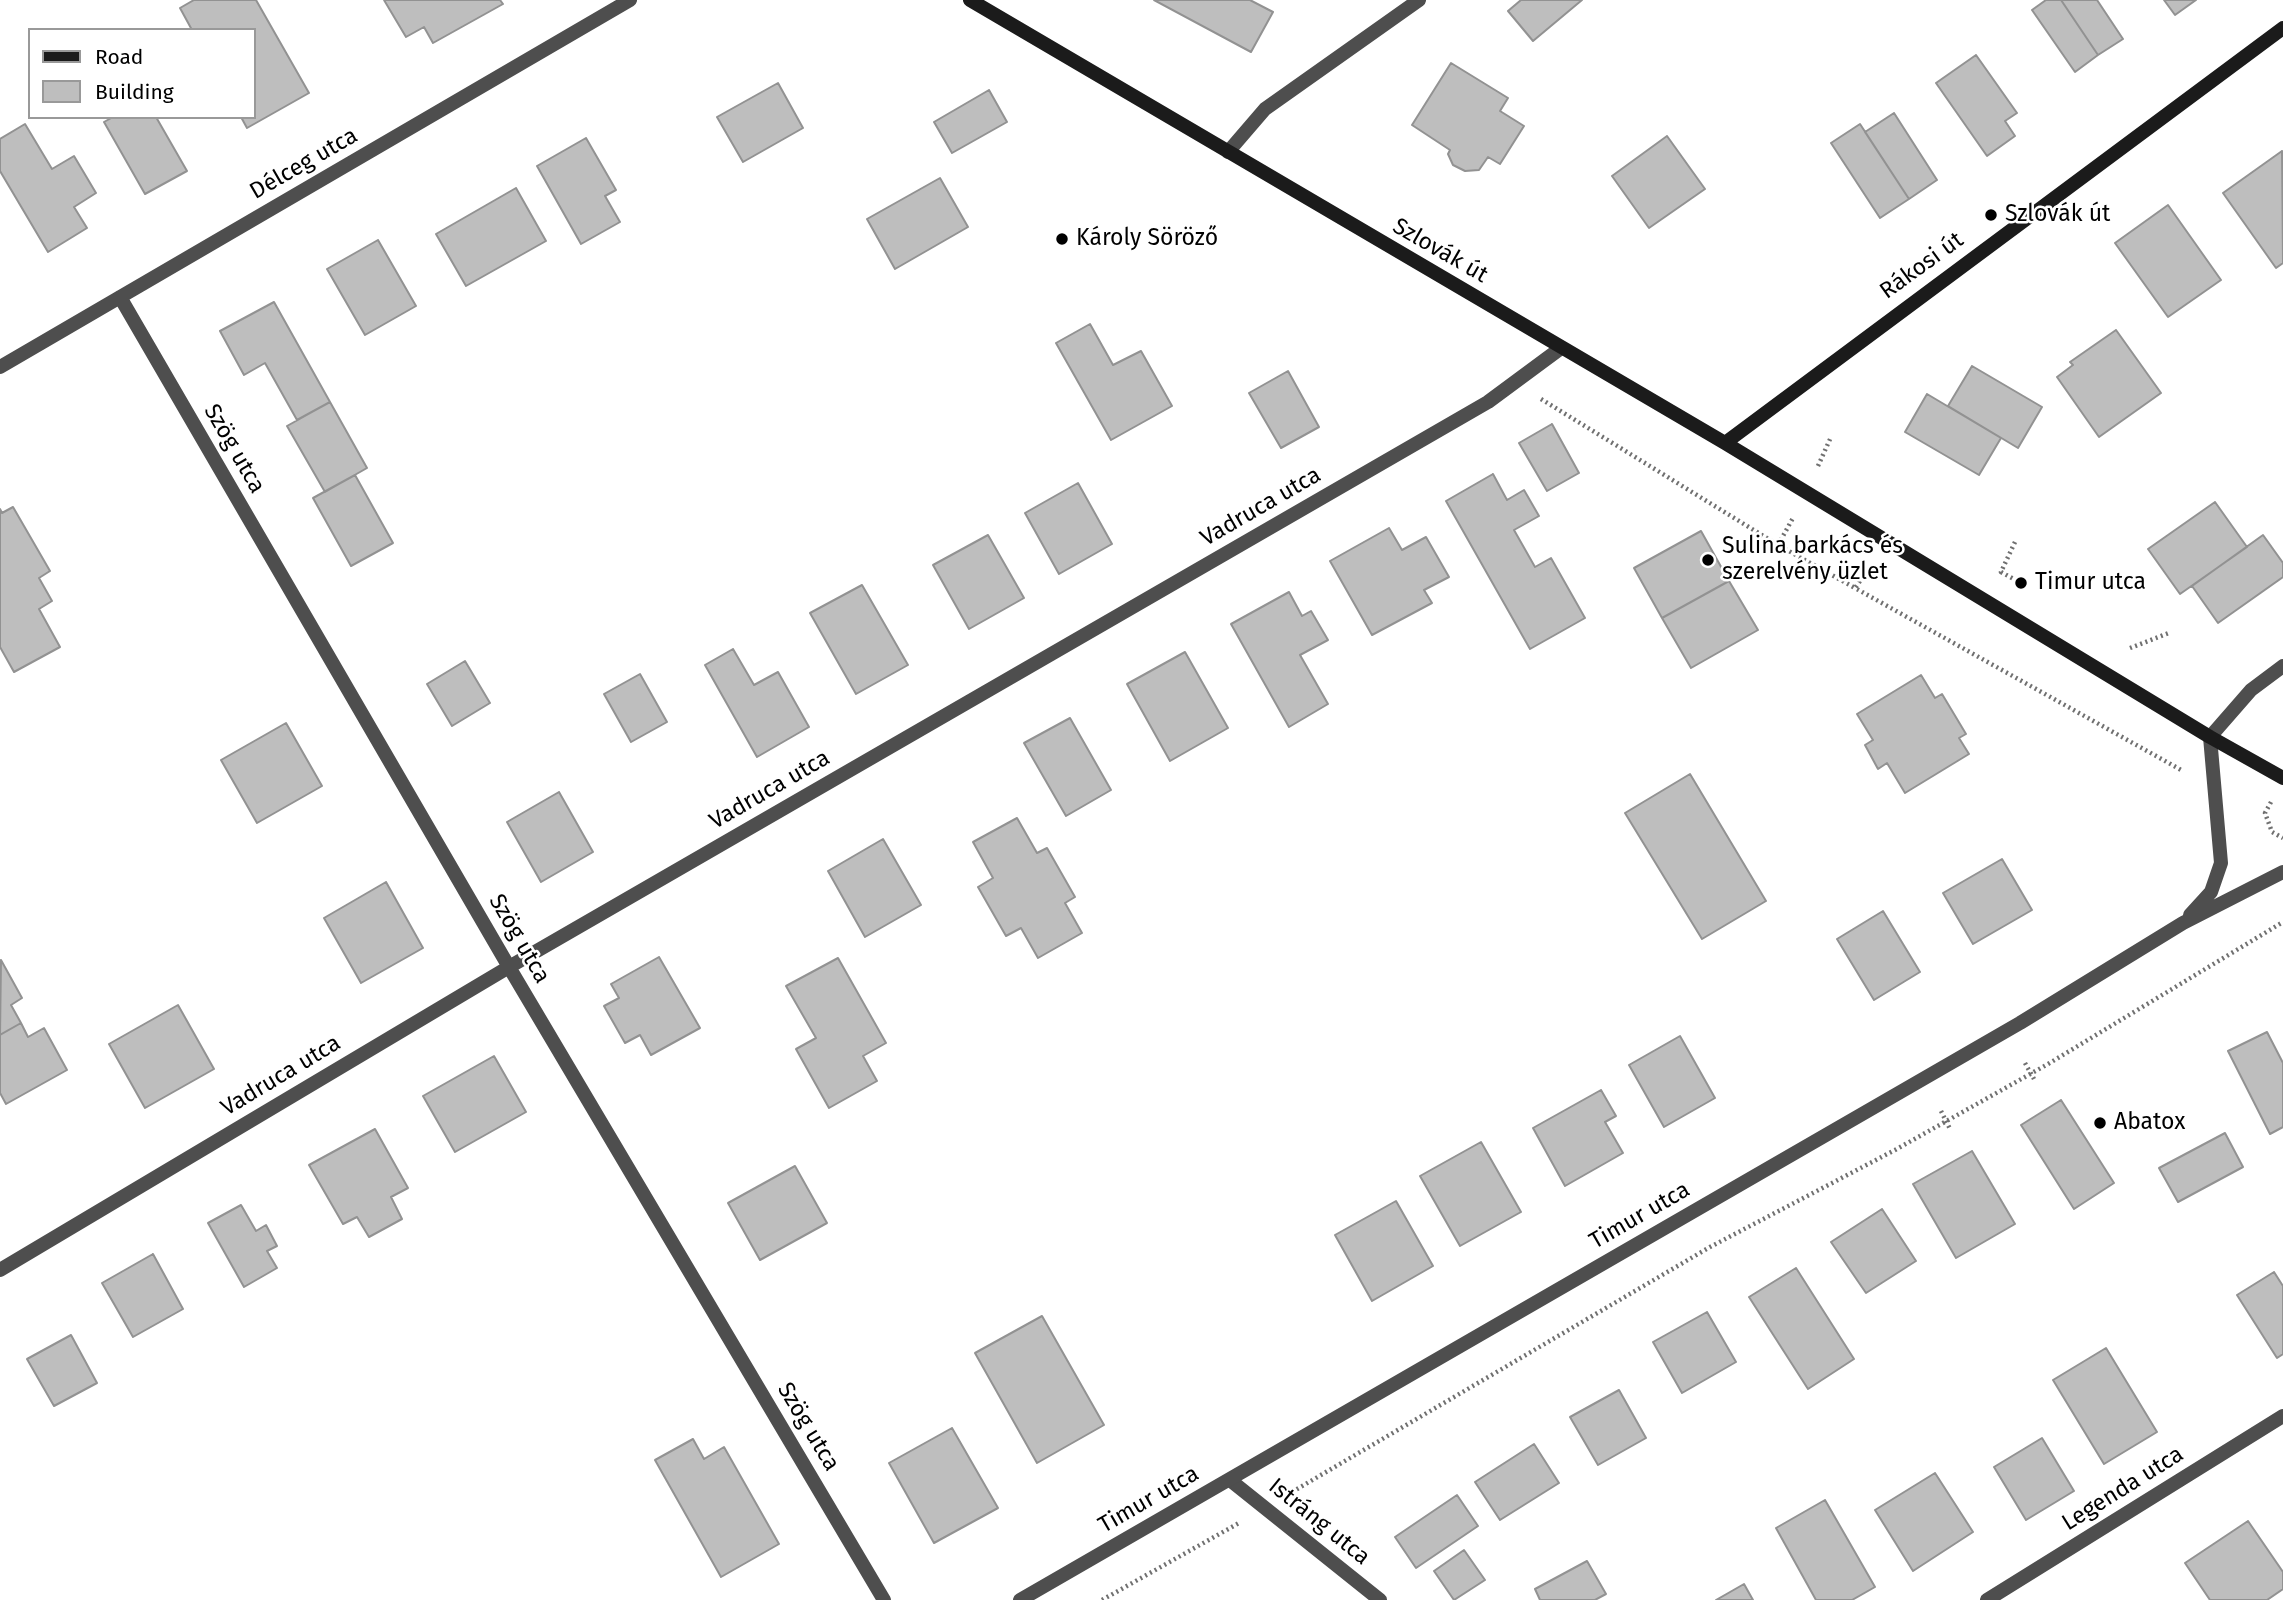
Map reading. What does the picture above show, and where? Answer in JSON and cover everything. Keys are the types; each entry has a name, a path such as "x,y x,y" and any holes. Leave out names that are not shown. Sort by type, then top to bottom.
{"main road":[{"name":"Szlovák út","path":"970,0 1724,443 2210,737 2280,785"},
{"name":"Rákosi út","path":"1724,443 2283,28"}],"street":[{"name":"Délceg utca","path":"0,367 630,0"},
{"path":"1228,152 1265,109 1419,0"},
{"name":"Szög utca","path":"120,297 509,967 884,1600"},
{"name":"Vadruca utca","path":"0,1269 509,967 1488,402 1561,348"},
{"path":"2183,923 2211,892 2221,863 2210,737 2251,690 2283,666"},
{"name":"Timur utca","path":"1020,1600 2008,1030 2183,923 2283,872"},
{"name":"Legenda utca","path":"1987,1600 2283,1416"},
{"name":"Istráng utca","path":"1230,1480 1380,1600"}],"path":[{"path":"1514,382 1778,545 2193,777"},
{"path":"2015,542 2001,572 2021,583"},
{"path":"1855,588 1860,581"},
{"path":"2130,648 2169,633"},
{"path":"1962,650 1967,643"},
{"path":"2280,785 2265,813 2272,832 2283,838"},
{"path":"1102,1600 1266,1508 1710,1247 2032,1076 2283,922"},
{"path":"2025,1063 2032,1076"},
{"path":"1941,1111 1950,1129"}],"building":[{"path":"194,0 256,0 309,93 247,128 242,119 256,119 256,28 191,28 180,8"},
{"path":"384,0 500,0 503,4 433,43 424,27 406,37"},
{"path":"1154,0 1250,0 1273,12 1251,52"},
{"path":"1521,0 1582,0 1533,41 1508,11"},
{"path":"2046,0 2061,0 2098,55 2075,72 2032,10"},
{"path":"2061,0 2097,0 2123,39 2098,55"},
{"path":"2164,0 2196,0 2175,15"},
{"path":"1976,55 2017,113 2005,121 2015,136 1987,156 1936,83"},
{"path":"1451,63 1508,98 1500,111 1524,126 1500,164 1488,157 1479,170 1465,171 1453,165 1448,154 1450,150 1412,125"},
{"path":"778,83 803,128 743,162 717,117"},
{"path":"989,90 1007,122 952,153 934,122"},
{"path":"1894,113 1937,180 1909,199 1865,132"},
{"path":"109,119 157,119 187,171 145,194 104,122"},
{"path":"25,124 52,169 74,156 96,193 74,207 87,228 48,252 0,171 0,139"},
{"path":"1860,124 1909,199 1880,218 1831,143"},
{"path":"1667,136 1705,189 1649,228 1612,176"},
{"path":"586,138 616,190 605,196 620,222 581,244 537,166"},
{"path":"2282,151 2283,263 2276,268 2223,193"},
{"path":"940,178 968,227 895,269 867,219"},
{"path":"516,188 546,241 466,286 436,234"},
{"path":"2168,205 2221,280 2168,317 2115,243"},
{"path":"378,240 416,306 365,335 327,269"},
{"path":"274,302 330,402 297,420 265,363 244,375 220,331"},
{"path":"1090,324 1113,365 1141,351 1172,406 1111,440 1056,343"},
{"path":"2116,330 2161,393 2099,437 2057,377 2073,365 2070,362"},
{"path":"1972,366 2042,407 2018,448 1948,406"},
{"path":"1288,371 1319,427 1281,448 1249,393"},
{"path":"1927,394 2001,438 1979,475 1905,432"},
{"path":"330,402 367,468 325,492 287,426"},
{"path":"1552,424 1579,473 1547,491 1519,443"},
{"path":"1493,474 1507,500 1524,490 1539,516 1514,530 1535,567 1551,558 1585,618 1530,649 1446,501"},
{"path":"355,475 393,543 351,566 313,498"},
{"path":"1078,483 1112,544 1059,574 1025,513"},
{"path":"2215,502 2247,547 2180,594 2148,549"},
{"path":"13,507 50,571 39,578 52,601 39,609 60,647 14,672 0,647 0,509 2,513"},
{"path":"1389,528 1402,550 1426,537 1449,577 1424,590 1432,603 1372,635 1330,561"},
{"path":"1701,531 1729,581 1662,618 1634,568"},
{"path":"988,535 1024,598 969,629 933,565"},
{"path":"2263,535 2283,563 2283,577 2218,623 2192,586"},
{"path":"1729,581 1758,630 1691,668 1662,618"},
{"path":"862,585 908,665 856,694 810,613"},
{"path":"1289,592 1302,616 1311,611 1328,640 1300,655 1328,704 1289,727 1231,624"},
{"path":"733,649 754,685 778,672 809,727 757,757 705,665"},
{"path":"1185,652 1228,728 1170,761 1127,684"},
{"path":"465,661 490,703 452,726 427,684"},
{"path":"640,674 667,722 631,742 604,694"},
{"path":"1921,675 1935,698 1942,694 1966,734 1959,738 1969,754 1905,793 1887,763 1878,769 1865,745 1873,740 1857,714"},
{"path":"1070,718 1111,790 1066,816 1024,743"},
{"path":"286,723 322,786 257,823 221,760"},
{"path":"1690,774 1766,901 1702,939 1625,813"},
{"path":"559,792 593,852 541,882 507,822"},
{"path":"1017,818 1037,853 1047,848 1075,897 1065,903 1082,933 1038,958 1021,928 1006,936 978,887 993,878 973,842"},
{"path":"883,839 921,905 865,937 828,871"},
{"path":"2002,859 2032,910 1973,944 1943,893"},
{"path":"386,882 423,948 361,983 324,918"},
{"path":"1883,911 1920,972 1874,1000 1837,939"},
{"path":"659,957 700,1028 651,1055 640,1035 625,1043 604,1006 619,998 611,984"},
{"path":"838,958 886,1043 863,1056 877,1081 829,1108 796,1049 816,1038 786,986"},
{"path":"1,960 22,998 11,1005 21,1023 0,1035"},
{"path":"178,1005 214,1069 145,1108 109,1044"},
{"path":"21,1023 28,1037 44,1028 67,1070 6,1104 0,1093 0,1035"},
{"path":"2267,1032 2283,1063 2283,1127 2270,1134 2228,1051"},
{"path":"1680,1036 1715,1098 1664,1127 1629,1065"},
{"path":"494,1056 526,1112 455,1152 423,1096"},
{"path":"1601,1090 1616,1116 1605,1122 1623,1153 1565,1186 1533,1128"},
{"path":"2061,1100 2114,1183 2074,1209 2021,1125"},
{"path":"375,1129 408,1188 391,1197 402,1219 369,1237 357,1217 343,1224 309,1165"},
{"path":"2225,1133 2243,1167 2178,1202 2159,1168"},
{"path":"1481,1142 1521,1212 1460,1246 1420,1176"},
{"path":"1972,1151 2015,1224 1956,1258 1913,1184"},
{"path":"795,1166 827,1223 760,1260 728,1203"},
{"path":"1396,1201 1433,1266 1372,1301 1335,1235"},
{"path":"241,1205 256,1231 266,1225 277,1246 267,1251 277,1268 244,1287 208,1223"},
{"path":"1882,1209 1916,1261 1866,1293 1831,1242"},
{"path":"153,1254 183,1309 133,1337 102,1283"},
{"path":"1796,1268 1854,1359 1808,1389 1749,1297"},
{"path":"2274,1272 2283,1286 2283,1354 2277,1358 2237,1295"},
{"path":"1707,1312 1736,1362 1682,1393 1653,1342"},
{"path":"1042,1316 1104,1425 1037,1463 975,1353"},
{"path":"71,1335 97,1383 54,1406 27,1359"},
{"path":"2106,1348 2157,1432 2104,1464 2053,1380"},
{"path":"1619,1390 1646,1438 1598,1465 1570,1417"},
{"path":"952,1428 998,1508 934,1543 889,1463"},
{"path":"2042,1438 2074,1491 2026,1520 1994,1467"},
{"path":"693,1439 704,1459 724,1447 779,1544 721,1577 655,1460"},
{"path":"1534,1444 1559,1483 1500,1520 1475,1482"},
{"path":"1935,1473 1973,1532 1913,1571 1875,1510"},
{"path":"1457,1495 1478,1526 1416,1568 1395,1537"},
{"path":"1825,1500 1875,1587 1852,1600 1816,1600 1776,1528"},
{"path":"2248,1521 2283,1572 2283,1589 2267,1600 2210,1600 2185,1563"},
{"path":"1464,1550 1485,1580 1454,1600 1434,1571"},
{"path":"1587,1561 1606,1594 1595,1600 1540,1600 1535,1589"},
{"path":"1744,1584 1753,1600 1716,1600"}],"place":[{"name":"Szlovák út","path":"1991,215"},
{"name":"Károly Söröző","path":"1062,239"},
{"name":"Sulina barkács és szerelvény üzlet","path":"1708,560"},
{"name":"Timur utca","path":"2021,583"},
{"name":"Abatox","path":"2100,1123"}]}
